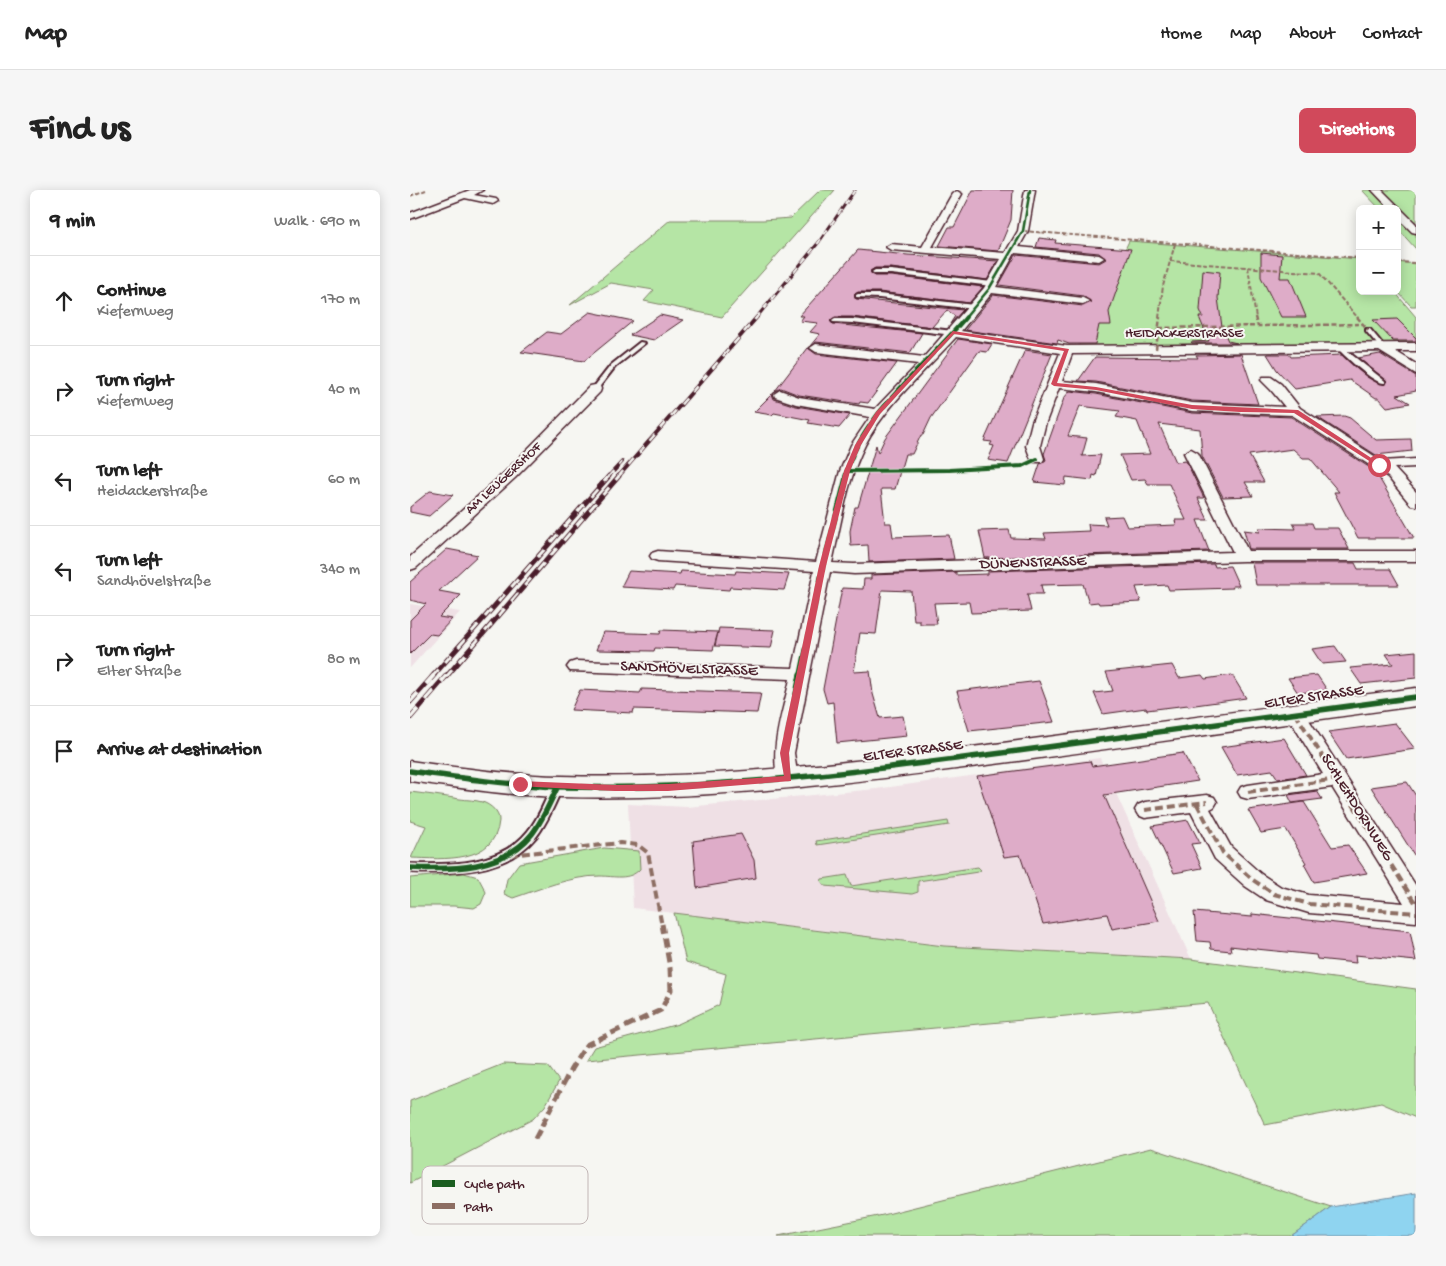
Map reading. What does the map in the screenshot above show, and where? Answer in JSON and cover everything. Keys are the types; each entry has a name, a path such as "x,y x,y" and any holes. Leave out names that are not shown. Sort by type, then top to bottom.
{"main road":[{"name":"ELTER STRASSE","path":"410,771 476,780 558,786 668,788 788,779 890,768 1416,697"}],"street":[{"path":"410,216 478,190"},
{"path":"788,779 784,753 823,566 847,471 858,445 878,414 953,333 990,286 1011,254 1023,231 1030,190"},
{"path":"1377,190 1391,205"},
{"path":"926,249 958,194"},
{"path":"462,195 493,201"},
{"path":"1401,215 1416,230"},
{"path":"891,247 1099,258"},
{"path":"990,286 1083,301"},
{"name":"HEIDACKERSTRASSE","path":"953,333 1067,350 1416,347"},
{"path":"816,348 926,361"},
{"path":"1383,348 1416,370"},
{"path":"1037,459 1033,446 1039,422 1067,350"},
{"path":"1267,380 1276,386 1296,411 1393,474 1416,502"},
{"path":"1054,384 1096,388 1192,407 1296,411"},
{"name":"AM LEUGERSHOF","path":"410,565 510,475 595,389"},
{"path":"780,394 796,400 878,414"},
{"path":"1192,452 1242,556"},
{"path":"1379,465 1416,464"},
{"path":"658,556 823,566"},
{"name":"DÜNENSTRASSE","path":"823,566 854,569 931,568 1242,556 1416,556"},
{"name":"SANDHÖVELSTRASSE","path":"576,667 801,674"},
{"name":"SCHLEHDORNWEG","path":"1295,713 1416,904"},
{"path":"1248,792 1337,780"},
{"path":"1145,810 1202,803 1223,853 1253,880 1274,894 1309,904 1416,913"}],"lane":[{"path":"875,272 891,272 990,286"},
{"path":"858,296 879,296 974,307"},
{"path":"835,321 852,321 953,333"},
{"path":"1368,330 1383,348"},
{"path":"595,389 612,366 642,343"},
{"path":"1340,348 1360,366 1383,382"},
{"path":"410,868 443,870 462,868 503,856 522,844 532,834 558,786"}],"shaded area":[{"path":"410,604 460,612 410,668"},
{"path":"1100,758 1191,959 944,946 633,908 628,804 687,807 876,789"}],"green space":[{"path":"820,190 835,190 722,317 644,301 654,290 611,283 570,305 670,220 763,220 791,218"},
{"path":"1362,190 1416,190 1416,249 1401,232 1401,205 1376,205"},
{"path":"1129,241 1356,259 1356,295 1397,295 1416,317 1416,346 1077,349"},
{"path":"1401,262 1416,264 1416,306 1411,306 1401,295"},
{"path":"410,792 485,803 494,809 499,818 495,835 488,845 478,852 466,856 438,859 411,858 426,826 410,821"},
{"path":"948,821 949,825 817,845 816,841"},
{"path":"604,848 639,851 640,869 636,873 626,876 578,878 513,898 504,894 507,879 519,863"},
{"path":"978,867 981,870 978,872 918,881 918,892 912,894 825,886 821,881 822,879 847,875 851,886"},
{"path":"464,873 478,877 486,892 481,904 474,908 410,906 410,878"},
{"path":"674,913 944,946 1191,959 1416,989 1416,1118 1381,1103 1265,1125 1208,1003 586,1060 594,1047 678,1024 719,1005 726,974 686,962"},
{"path":"503,1064 548,1066 559,1081 545,1106 533,1119 443,1166 422,1166 422,1177 410,1183 410,1101"},
{"path":"1151,1148 1331,1207 1291,1236 778,1236 883,1215"}],"water":[{"path":"1416,1193 1416,1236 1291,1236 1331,1207"}],"building":[{"path":"973,190 1013,190 1011,220 998,251 939,246 949,227 954,227"},
{"path":"1039,238 1056,240 1055,243 1131,249 1109,312 1111,325 1099,325 1095,344 1069,344 1058,340 1057,343 965,330 993,295 1083,306 1091,302 1083,296 999,285 1016,255 1099,263 1106,259 1099,253 1036,247"},
{"path":"858,250 998,261 987,280 891,268 875,268 870,271 875,276 891,276 983,287 969,303 879,292 858,292 854,295 856,299 963,310 950,324 955,316 947,310 932,327 852,317 835,317 830,321 833,324 922,333 910,353 816,342 810,346 820,334 810,332 818,323 800,321 804,316 799,316"},
{"path":"1261,253 1282,255 1280,278 1290,278 1306,317 1281,317 1261,277"},
{"path":"1203,270 1220,272 1218,298 1222,327 1228,341 1237,343 1191,342 1209,341 1199,317 1203,317 1200,310"},
{"path":"590,312 633,321 584,361 521,352 547,332 561,334"},
{"path":"660,315 683,320 654,340 630,335"},
{"path":"1397,319 1416,338 1416,341 1393,341 1373,320"},
{"path":"958,339 992,344 987,352 979,351 931,418 912,454 905,454 895,489 881,489 885,523 891,523 893,537 949,535 954,559 869,562 868,545 851,546 850,531 855,507 858,507 876,445 878,453 885,438"},
{"path":"808,348 816,354 897,363 868,403 860,402 859,404 799,395 781,388 775,391"},
{"path":"1025,350 1052,354 1008,463 988,460 994,446 990,445 992,442 984,441"},
{"path":"1241,354 1258,404 1192,401 1096,382 1078,381 1095,357 1198,358 1196,355"},
{"path":"1267,354 1289,354 1291,357 1342,355 1367,377 1385,385 1387,383 1386,380 1358,358 1380,354 1416,376 1416,391 1397,395 1410,403 1387,407 1379,398 1376,398 1350,380 1295,389 1277,370"},
{"path":"1070,391 1096,394 1192,413 1291,417 1375,471 1414,538 1358,538 1334,492 1339,492 1310,458 1303,458 1293,449 1249,455 1264,482 1245,482 1253,496 1223,497 1202,456 1200,429 1159,424 1176,462 1186,461 1204,498 1198,498 1208,520 1197,520 1209,551 985,558 979,531 1009,530 1011,538 1046,539 1044,533 1089,531 1088,524 1107,525 1104,517 1122,516 1127,527 1176,525 1175,520 1186,520 1169,484 1148,484 1145,479 1131,480 1120,455 1150,454 1137,421 1116,417 1120,411 1080,406 1068,436 1087,438 1082,456 1101,455 1096,476 1093,475 1092,480 1066,477 1065,485 1034,482 1040,464 1046,460 1044,454 1064,398"},
{"path":"772,394 774,399 796,406 850,415 839,428 808,423 810,420 774,413 772,415 754,412"},
{"path":"1344,416 1350,418 1376,440 1411,439 1412,451 1376,455 1317,417"},
{"path":"430,491 453,495 429,516 410,512 410,507"},
{"path":"1293,523 1312,523 1314,528 1338,528 1349,549 1249,549 1244,530 1260,532 1259,528 1296,529"},
{"path":"447,549 478,555 439,591 461,595 439,617 452,619 437,635 430,634 410,654 410,620 426,604 410,600 410,582"},
{"path":"1252,563 1355,563 1358,569 1390,569 1399,585 1256,585"},
{"path":"1214,564 1215,567 1230,566 1239,586 1232,586 1233,588 1169,590 1167,585 1136,587 1141,602 1099,604 1098,602 1089,603 1083,584 1041,585 1043,594 1027,594 1031,611 971,613 969,602 934,603 937,624 920,624 920,621 914,621 911,591 882,590 876,634 860,633 854,672 870,671 873,694 880,718 903,716 907,736 837,743 833,702 827,703 823,689 842,588 863,589 864,579 871,579 871,575 956,572 956,575 988,574 988,571"},
{"path":"629,571 680,574 681,571 735,574 736,571 789,574 784,590 730,587 729,590 675,586 673,590 621,587"},
{"path":"719,628 775,630 771,648 715,646"},
{"path":"661,630 718,632 713,650 655,648 654,651 596,650 603,632 660,634"},
{"path":"1335,646 1346,662 1322,664 1312,649"},
{"path":"1416,651 1416,678 1361,684 1350,668 1393,664 1386,654"},
{"path":"1172,665 1179,678 1202,675 1205,679 1232,675 1246,698 1188,706 1147,710 1146,708 1103,714 1094,693 1113,691 1106,672"},
{"path":"1317,675 1327,690 1298,693 1288,678"},
{"path":"1039,681 1054,722 969,731 957,691"},
{"path":"642,689 761,693 757,713 634,709 633,713 571,710 580,690 640,693"},
{"path":"1395,723 1415,749 1346,759 1328,732"},
{"path":"1284,738 1306,775 1278,779 1272,770 1237,775 1221,747"},
{"path":"1183,753 1198,781 1104,795 1159,921 1112,929 1107,914 1043,924 1020,855 1004,857 977,776 1090,761 1092,766"},
{"path":"1407,782 1416,796 1416,858 1371,787"},
{"path":"1317,791 1322,799 1292,803 1288,795"},
{"path":"1304,802 1332,847 1348,845 1367,873 1314,882 1304,864 1306,863 1286,829 1261,833 1248,810"},
{"path":"1188,820 1200,843 1191,844 1202,868 1174,873 1152,826"},
{"path":"741,834 754,860 756,878 697,888 693,841"},
{"path":"1194,912 1252,917 1252,914 1410,931 1416,961 1355,955 1356,963 1317,959 1316,955 1230,946 1231,951 1211,949 1210,942 1197,941"}],"railway":[{"path":"756,318 819,242 855,190"},
{"path":"618,477 757,317"},
{"path":"608,477 622,462"},
{"path":"432,677 609,476"},
{"path":"446,677 619,476"},
{"path":"410,702 434,675"},
{"path":"410,718 447,675"}],"marked path":[{"path":"410,196 426,190"},
{"path":"1023,231 1356,258"},
{"path":"1156,349 1163,286 1175,244"},
{"path":"1170,261 1319,273 1368,330"},
{"path":"1401,262 1416,263"},
{"path":"1248,267 1251,297 1257,325"},
{"path":"1159,328 1362,324"},
{"path":"1295,713 1416,904"},
{"path":"1248,792 1337,779"},
{"path":"1145,810 1207,802"},
{"path":"1197,804 1223,853 1253,880 1274,894 1309,904 1416,913"},
{"path":"510,855 620,843 638,845 648,853 670,968 671,990 661,1010 586,1045 571,1069 535,1139"}],"cycle path":[{"path":"788,779 784,753 823,566 847,471 858,445 878,414 953,333 989,289 1023,231 1030,190"},
{"path":"847,471 949,470 1022,466 1037,459"},
{"path":"410,771 484,781 559,787 709,785 784,779 934,762 1416,697"},
{"path":"410,868 459,868 492,861 507,855 521,846 532,834 558,786"}],"route":[{"path":"520,784 668,788 788,779 784,753 823,566 847,471 858,445 878,414 953,333 1067,350 1054,384 1096,388 1192,407 1296,411 1379,465"}]}
